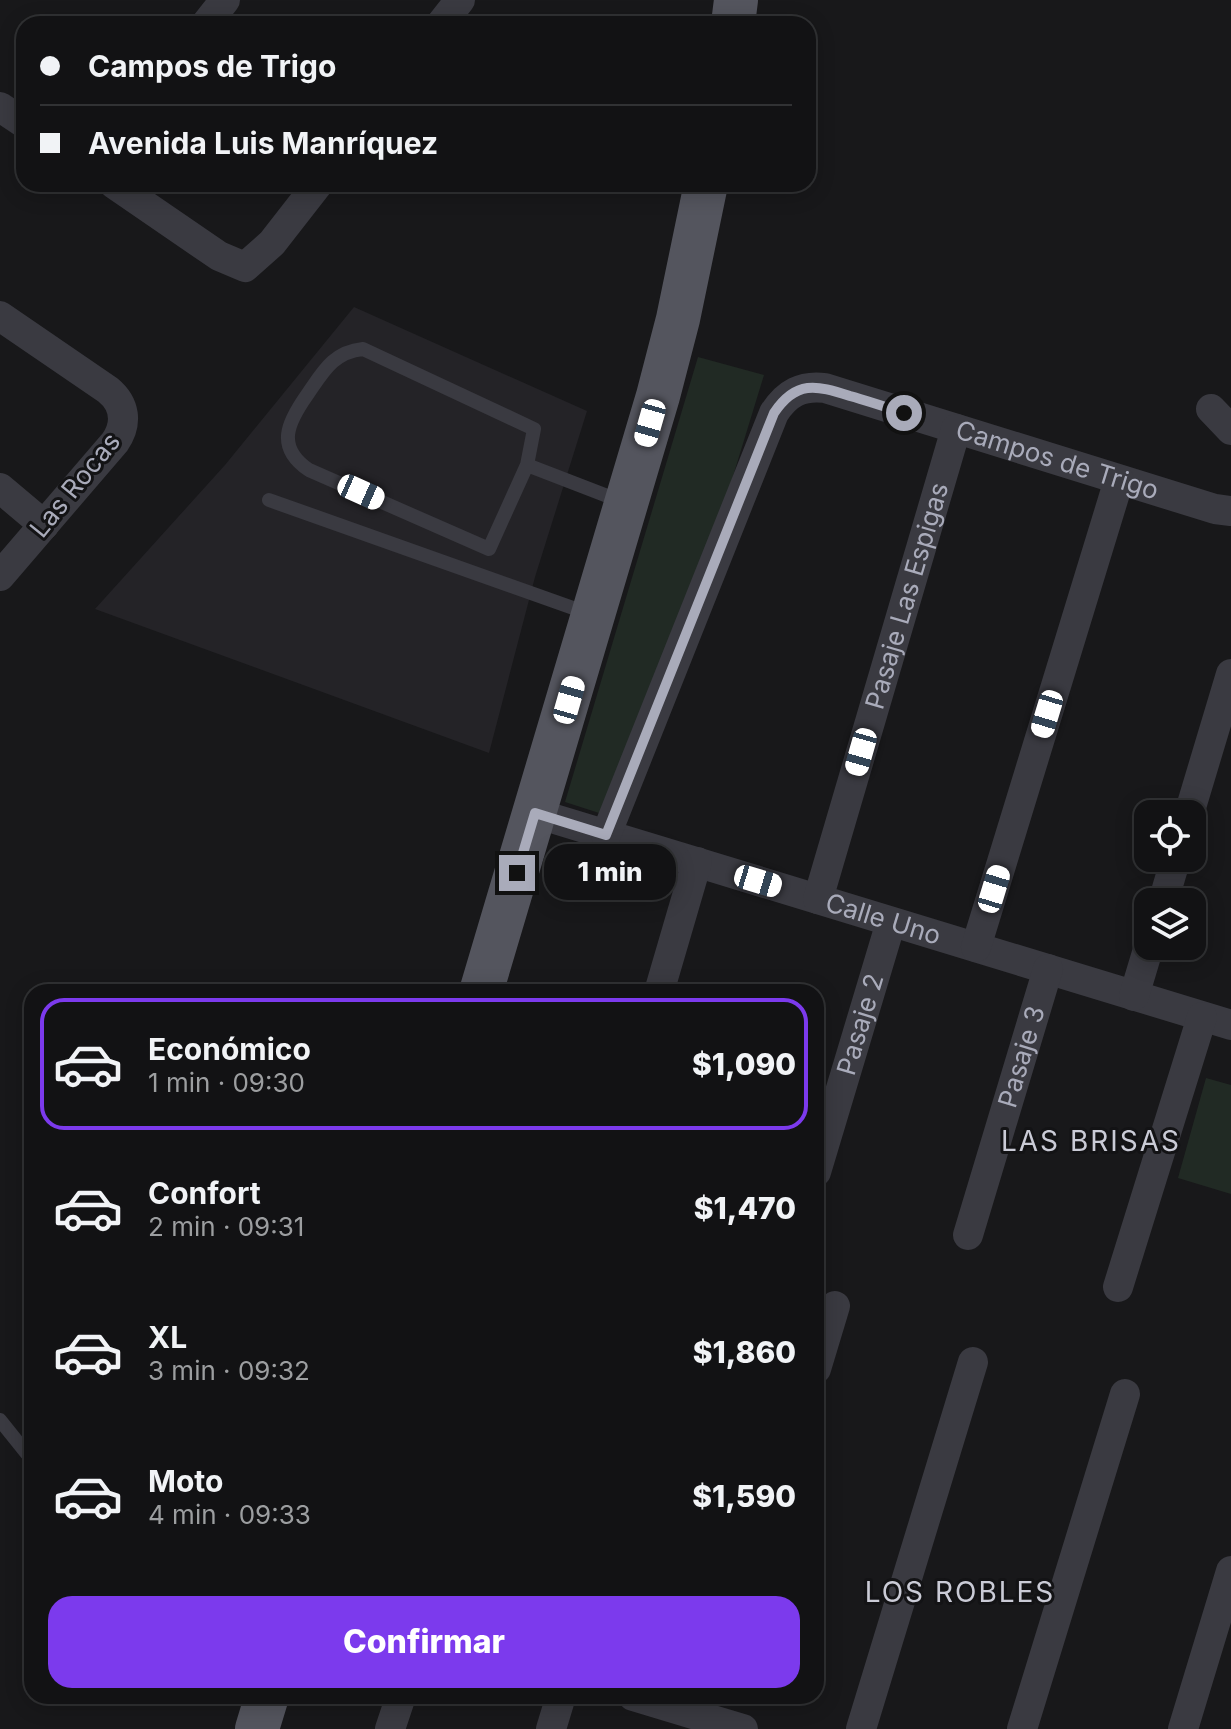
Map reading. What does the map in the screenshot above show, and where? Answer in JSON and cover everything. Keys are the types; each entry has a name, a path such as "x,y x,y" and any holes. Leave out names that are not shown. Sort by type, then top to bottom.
{"main road":[{"path":"483,984 627,503 678,319 704,192"},
{"path":"257,1729 265,1704"}],"street":[{"path":"212,16 225,0"},
{"path":"447,16 460,0"},
{"path":"126,192 219,256 245,267 272,243 312,192"},
{"name":"Las Rocas","path":"0,316 108,390 121,407 123,425 120,435 0,576"},
{"name":"Campos de Trigo","path":"606,835 774,413 782,401 802,388 825,388 1119,480 1231,511"},
{"name":"Pasaje Las Espigas","path":"818,899 956,429"},
{"path":"976,947 1119,480"},
{"path":"0,488 44,525"},
{"path":"1193,800 1231,674"},
{"name":"Calle Uno","path":"535,813 1231,1025"},
{"path":"661,984 697,862"},
{"name":"Pasaje 2","path":"824,1145 891,922"},
{"path":"1134,996 1145,960"},
{"name":"Pasaje 3","path":"968,1235 1048,969"},
{"path":"1118,1287 1202,1017"},
{"path":"824,1342 835,1306"},
{"path":"861,1729 973,1362"},
{"path":"1022,1729 1125,1394"},
{"path":"1183,1729 1231,1571"},
{"path":"390,1729 398,1704"},
{"path":"551,1729 559,1704"},
{"path":"666,1704 711,1715 743,1729"}],"lane":[{"path":"363,349 534,429 527,465 489,549 309,470 293,456 287,435 295,413 331,361 348,351 363,349"},
{"path":"527,465 627,503"},
{"path":"269,500 594,615"},
{"path":"0,1420 24,1450"}],"shaded area":[{"path":"354,307 587,411 535,577 489,753 95,609 225,465"},
{"path":"698,357 764,375 627,822 565,802"},
{"path":"1206,1078 1231,1085 1231,1194 1178,1178"}],"district":[{"name":"LAS BRISAS","path":"1091,1141"},
{"name":"LOS ROBLES","path":"960,1592"}],"route":[{"path":"517,873 535,813 606,835 774,413 782,401 802,388 814,386 904,413"}]}
